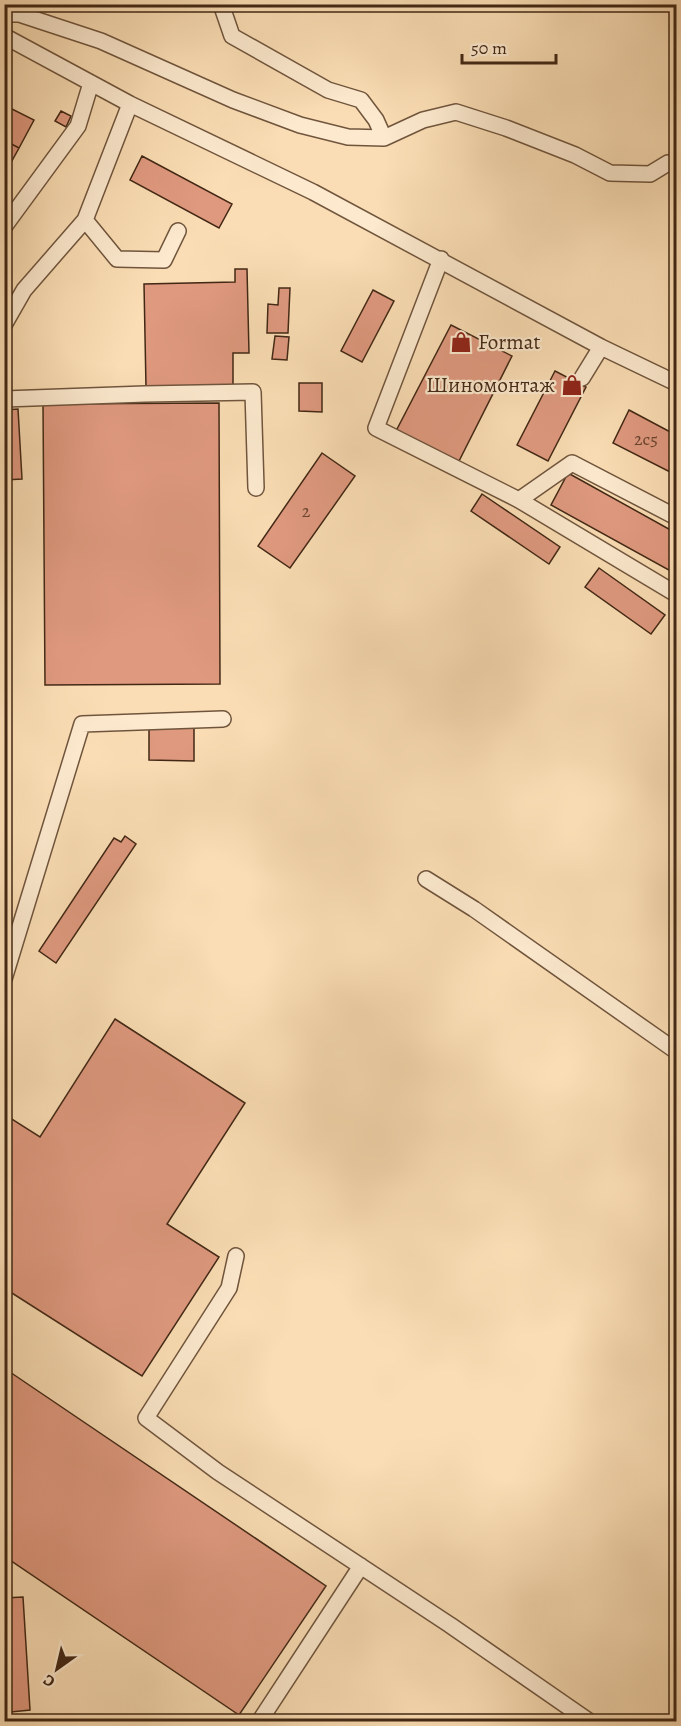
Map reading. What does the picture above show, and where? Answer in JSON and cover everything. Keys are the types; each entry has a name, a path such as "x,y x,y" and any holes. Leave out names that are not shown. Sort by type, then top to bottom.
{"street":[{"path":"221,4 232,36 328,90 361,100 376,120 384,138"},
{"path":"4,14 19,14 100,41 233,100 300,125 348,137 384,138 423,120 456,112 516,132 610,173 650,174 668,163"},
{"path":"4,36 130,104 313,192 601,347 676,383"},
{"path":"4,227 78,126 91,83"},
{"path":"4,326 24,290 85,220 130,104"},
{"path":"85,220 117,259 164,260 178,231"},
{"path":"441,259 376,428 519,500 676,594"},
{"path":"582,378 601,347"},
{"path":"4,399 253,392 256,489"},
{"path":"519,500 572,463 676,517"},
{"path":"4,979 82,724 223,719"},
{"path":"426,879 474,909 676,1051"},
{"path":"236,1256 229,1288 146,1418 218,1472 450,1625 590,1722"},
{"path":"259,1722 361,1566"}],"building":[{"path":"4,105 34,120 19,148 4,140"},
{"path":"61,111 71,116 66,127 55,121"},
{"path":"4,140 19,148 4,175"},
{"path":"142,156 232,204 219,228 130,180"},
{"path":"235,269 247,269 249,353 233,353 233,386 146,387 144,284 235,282"},
{"path":"279,288 290,288 288,333 267,333 268,304 278,305"},
{"path":"373,290 394,301 362,362 341,351"},
{"path":"451,325 512,356 457,465 395,433"},
{"path":"275,336 289,337 287,360 272,359"},
{"path":"555,371 586,387 548,461 517,445"},
{"path":"299,383 322,383 322,412 299,411"},
{"path":"219,403 220,684 45,685 43,404"},
{"path":"18,409 22,479 4,480 4,410"},
{"path":"629,410 676,435 676,475 613,443"},
{"path":"322,453 355,476 290,568 258,546"},
{"path":"568,473 676,533 676,574 551,505"},
{"path":"482,494 560,547 549,564 471,511"},
{"path":"599,568 665,615 651,634 585,587"},
{"path":"149,725 194,726 194,761 149,760"},
{"path":"125,836 136,844 56,963 39,951 114,838 121,842"},
{"path":"115,1019 245,1103 167,1224 219,1257 142,1376 4,1288 4,1114 40,1137"},
{"path":"4,1368 326,1586 239,1715 4,1556"},
{"path":"23,1597 30,1710 11,1712 4,1598"}],"place":[{"name":"Format","path":"461,342"},
{"name":"Шиномонтаж","path":"572,385"}]}
